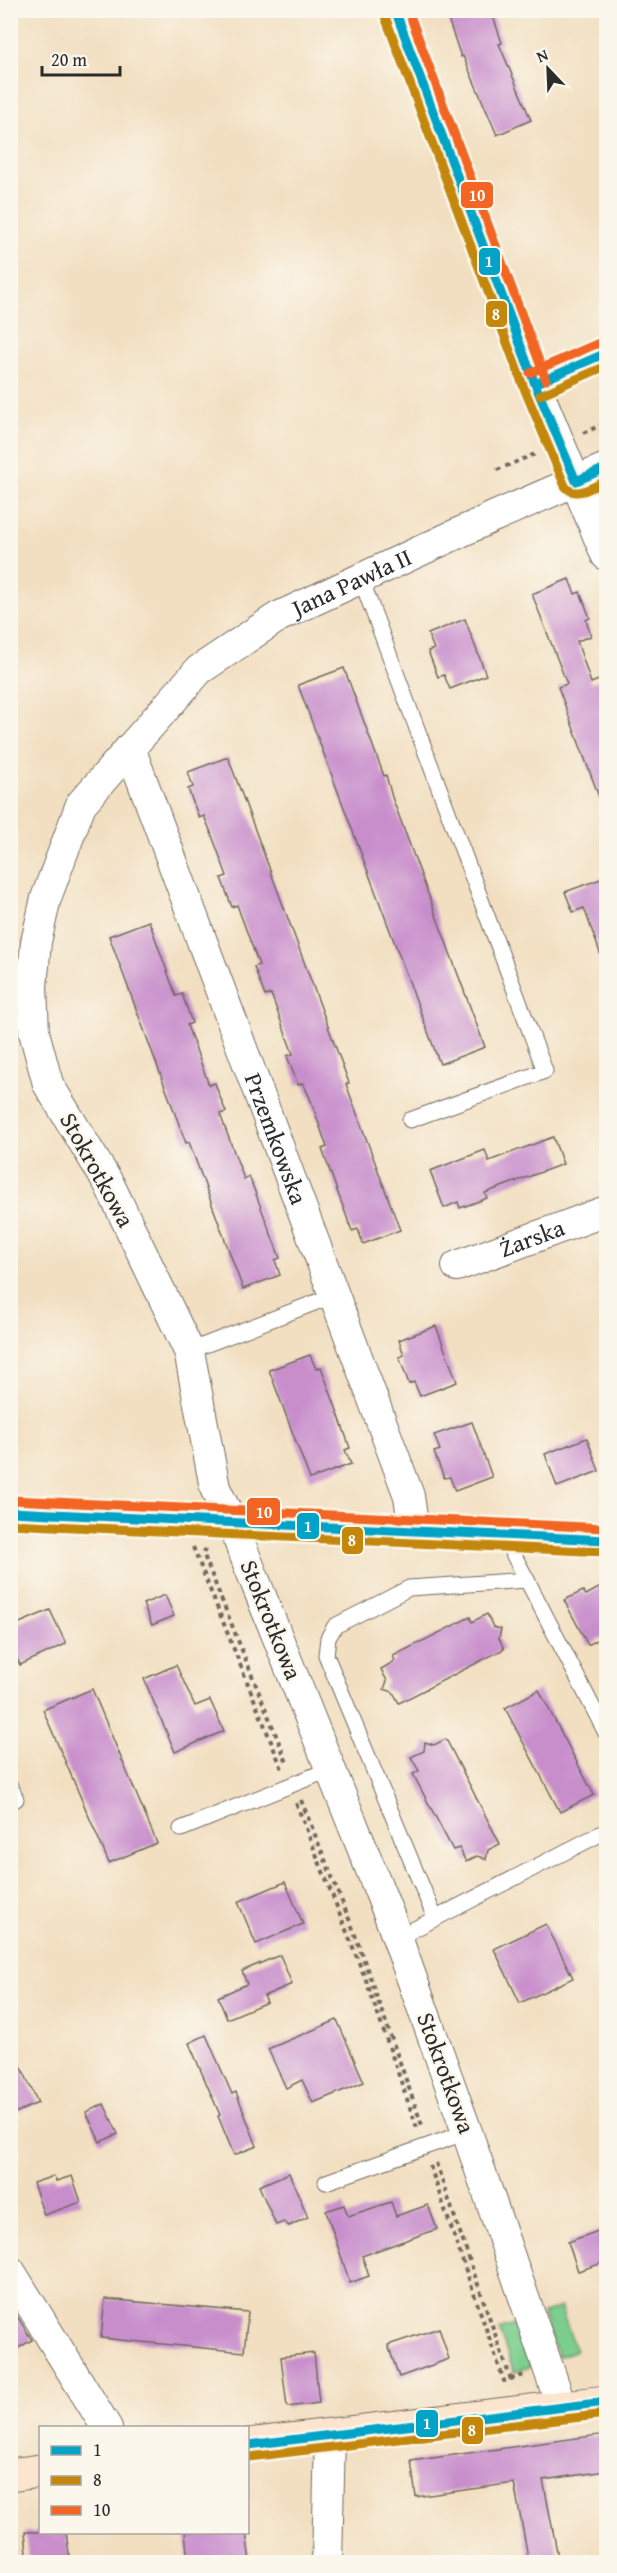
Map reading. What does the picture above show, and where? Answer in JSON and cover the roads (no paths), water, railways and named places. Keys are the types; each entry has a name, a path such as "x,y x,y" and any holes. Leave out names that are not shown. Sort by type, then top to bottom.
{"street":[{"path":"395,10 535,384 606,555"},
{"name":"Jana Pawła II","path":"130,748 199,670 278,617 606,468"},
{"name":"Przemkowska","path":"130,748 410,1496 414,1531"},
{"name":"Stokrotkowa","path":"130,748 81,804 46,898 36,942 32,987 34,1032 48,1084 109,1184 189,1352 215,1488 231,1521 397,1938 562,2408"},
{"name":"Żarska","path":"457,1266 606,1211"},
{"path":"10,1512 606,1540"},
{"path":"10,2271 105,2426"},
{"path":"249,2445 606,2402"},
{"path":"327,2562 330,2435"},
{"path":"10,2475 39,2471"}],"lane":[{"path":"535,384 606,353"},
{"path":"361,579 544,1071 411,1119"},
{"path":"189,1352 335,1295"},
{"path":"503,1535 606,1733"},
{"path":"435,1918 326,1655 328,1638 335,1626 409,1588 527,1580"},
{"path":"181,1829 331,1769"},
{"path":"397,1938 606,1831"},
{"path":"326,2182 467,2132"}]}
